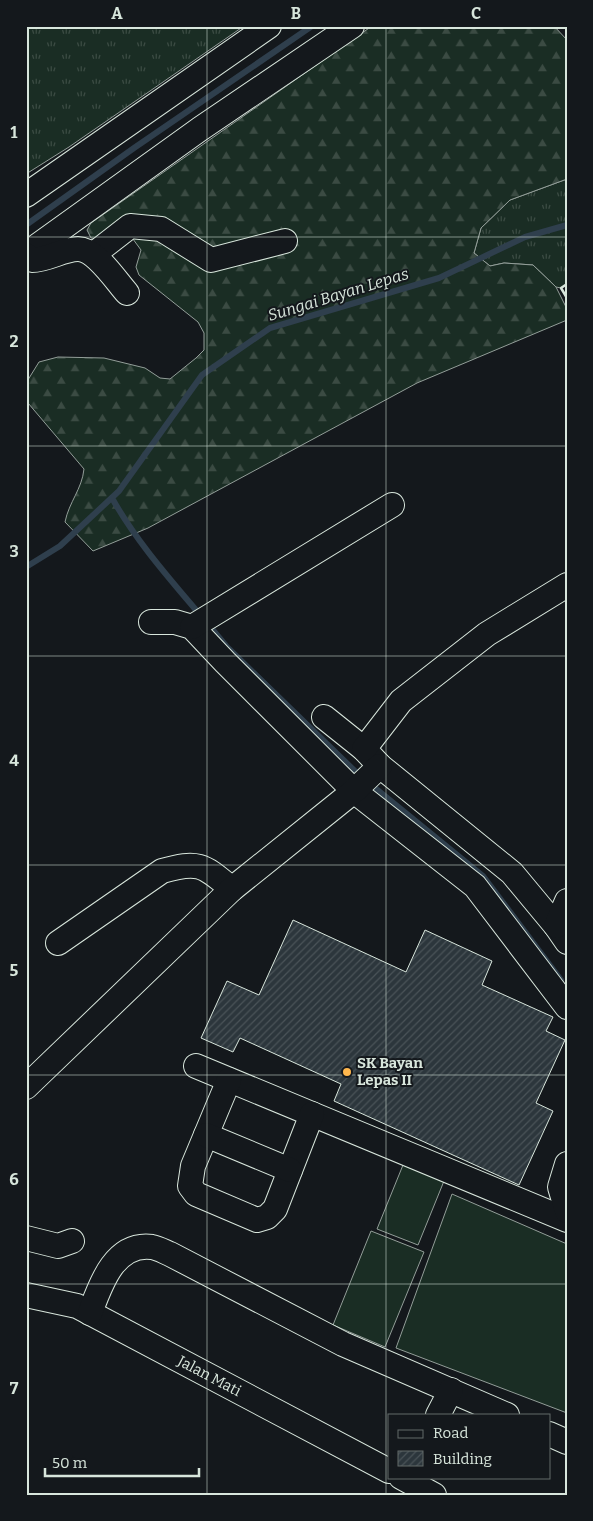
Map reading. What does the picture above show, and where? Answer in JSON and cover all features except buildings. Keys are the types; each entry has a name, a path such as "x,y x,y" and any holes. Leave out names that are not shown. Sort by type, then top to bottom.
{"street":[{"path":"26,195 269,26"},
{"path":"127,293 94,254 79,249 39,260 32,260 26,254 200,129 352,26"},
{"path":"94,254 130,226 161,230 211,260 285,241"},
{"path":"151,622 204,620 392,505"},
{"path":"26,1087 232,889 366,773 401,701 487,634 567,585"},
{"path":"204,620 225,662 366,773 512,874 562,934"},
{"path":"324,716 366,773 475,886 567,1007"},
{"path":"58,943 162,871 180,866 196,865 207,868 232,889"},
{"path":"562,934 567,901"},
{"path":"196,1066 567,1220"},
{"path":"229,1080 193,1166 190,1186 196,1194 257,1220 267,1217 275,1208 312,1114"},
{"path":"206,1135 290,1170"},
{"path":"567,1164 560,1187 567,1211"},
{"path":"26,1238 58,1246 72,1241"},
{"path":"90,1313 102,1281 116,1260 137,1248 153,1247 343,1344 506,1414"},
{"name":"Jalan Mati","path":"26,1295 77,1306 388,1469"},
{"path":"439,1414 451,1390"},
{"path":"550,1434 567,1442"},
{"name":"Jalan Mati","path":"404,1478 434,1495"}],"green space":[{"path":"26,26 244,26 69,147 26,174"},
{"path":"372,26 554,26 567,40 567,179 510,200 481,228 474,253 490,266 504,263 533,265 556,287 567,309 567,320 417,383 148,528 93,551 65,522 69,508 81,483 84,469 28,403 26,383 39,362 58,357 104,358 145,368 160,378 170,379 204,350 204,333 198,322 139,275 136,267 141,250 130,235 101,239 91,238 87,230 91,223"},
{"path":"567,179 567,284 561,288 556,287 533,265 504,263 490,266 474,253 481,228 510,200"},
{"path":"403,1165 444,1181 418,1245 377,1229"},
{"path":"452,1194 567,1244 567,1413 396,1348"},
{"path":"371,1231 424,1252 385,1347 333,1325"}],"waterway":[{"path":"26,225 134,148 312,26"},
{"name":"Sungai Bayan Lepas","path":"26,567 60,546 119,491 202,375 270,328 439,278 525,237 567,225"},
{"path":"112,498 142,544 201,616"},
{"path":"207,623 227,647 361,777"},
{"path":"369,783 483,876 561,980"}],"wall":[{"path":"567,284 561,288 567,298"}],"place":[{"name":"SK Bayan Lepas II","path":"347,1072"}]}
